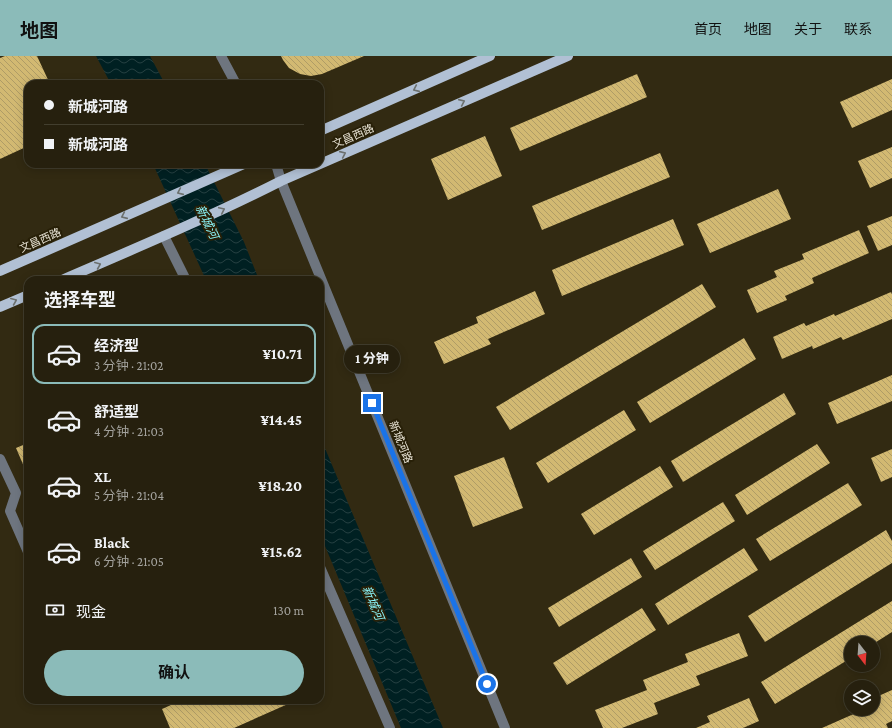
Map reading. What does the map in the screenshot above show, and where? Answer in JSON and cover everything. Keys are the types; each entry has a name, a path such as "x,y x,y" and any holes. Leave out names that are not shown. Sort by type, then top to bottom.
{"main road":[{"name":"文昌西路","path":"324,129 490,56"},
{"name":"文昌西路","path":"324,162 568,56"},
{"name":"文昌西路","path":"0,271 234,168"},
{"name":"文昌西路","path":"71,276 174,232 311,168"},
{"path":"0,307 24,297"}],"street":[{"path":"221,56 234,80"},
{"name":"新城河路","path":"277,168 281,181 320,276"},
{"path":"164,236 184,276"},
{"name":"新城河路","path":"324,286 505,728"},
{"path":"0,459 16,493 10,511 24,543"},
{"path":"324,576 390,728"}],"water":[{"path":"96,56 150,56 163,80 109,80"},
{"name":"新城河","path":"155,168 207,168 244,242 257,276 204,276"},
{"name":"新城河","path":"324,446 443,728 401,728 324,544"}],"building":[{"path":"5,56 37,56 48,80 24,80 24,148 0,159 0,58"},
{"path":"281,56 364,56 322,74 311,76 300,74 289,68"},
{"path":"637,74 647,97 520,151 510,128"},
{"path":"892,79 892,110 852,128 840,102"},
{"path":"485,136 502,176 448,200 431,159"},
{"path":"892,147 892,178 870,188 858,161"},
{"path":"660,153 670,177 542,230 532,206"},
{"path":"778,189 791,219 710,253 697,224"},
{"path":"892,216 892,245 878,251 867,226"},
{"path":"673,219 684,245 562,296 552,270"},
{"path":"859,230 869,253 812,278 814,283 785,296 787,300 757,313 747,290 777,277 774,271 804,259 802,254"},
{"path":"702,284 716,307 510,430 496,407"},
{"path":"535,291 545,314 488,339 491,344 444,364 434,342 478,323 476,317"},
{"path":"891,292 892,319 843,340 841,337 813,349 812,346 782,359 773,337 804,323 806,326 834,314 835,316"},
{"path":"744,338 756,359 650,423 637,402"},
{"path":"892,375 892,401 837,424 828,403"},
{"path":"784,393 796,414 683,482 671,461"},
{"path":"624,410 636,430 548,483 536,463"},
{"path":"817,444 830,463 747,515 735,495"},
{"path":"24,445 24,467 16,448"},
{"path":"892,449 892,477 881,482 871,458"},
{"path":"504,457 523,508 473,527 454,476"},
{"path":"660,466 673,487 594,535 581,514"},
{"path":"848,483 862,505 770,561 756,539"},
{"path":"723,502 735,521 655,570 643,551"},
{"path":"886,530 892,541 892,563 765,642 748,616"},
{"path":"744,548 758,570 668,625 655,604"},
{"path":"631,558 642,577 559,627 548,608"},
{"path":"892,601 892,632 880,640 880,636 844,636 844,662 775,704 761,682"},
{"path":"642,608 656,630 567,685 553,663"},
{"path":"739,633 748,656 696,676 700,685 654,703 658,714 622,728 603,728 595,710 647,690 643,680 688,662 685,654"},
{"path":"892,690 892,721 886,724 888,728 822,728 849,716 880,716 880,695"},
{"path":"749,698 759,721 743,728 696,728 710,722 707,716"},
{"path":"173,704 288,704 234,728 170,728 162,709"}],"route":[{"path":"372,403 487,684"}]}
